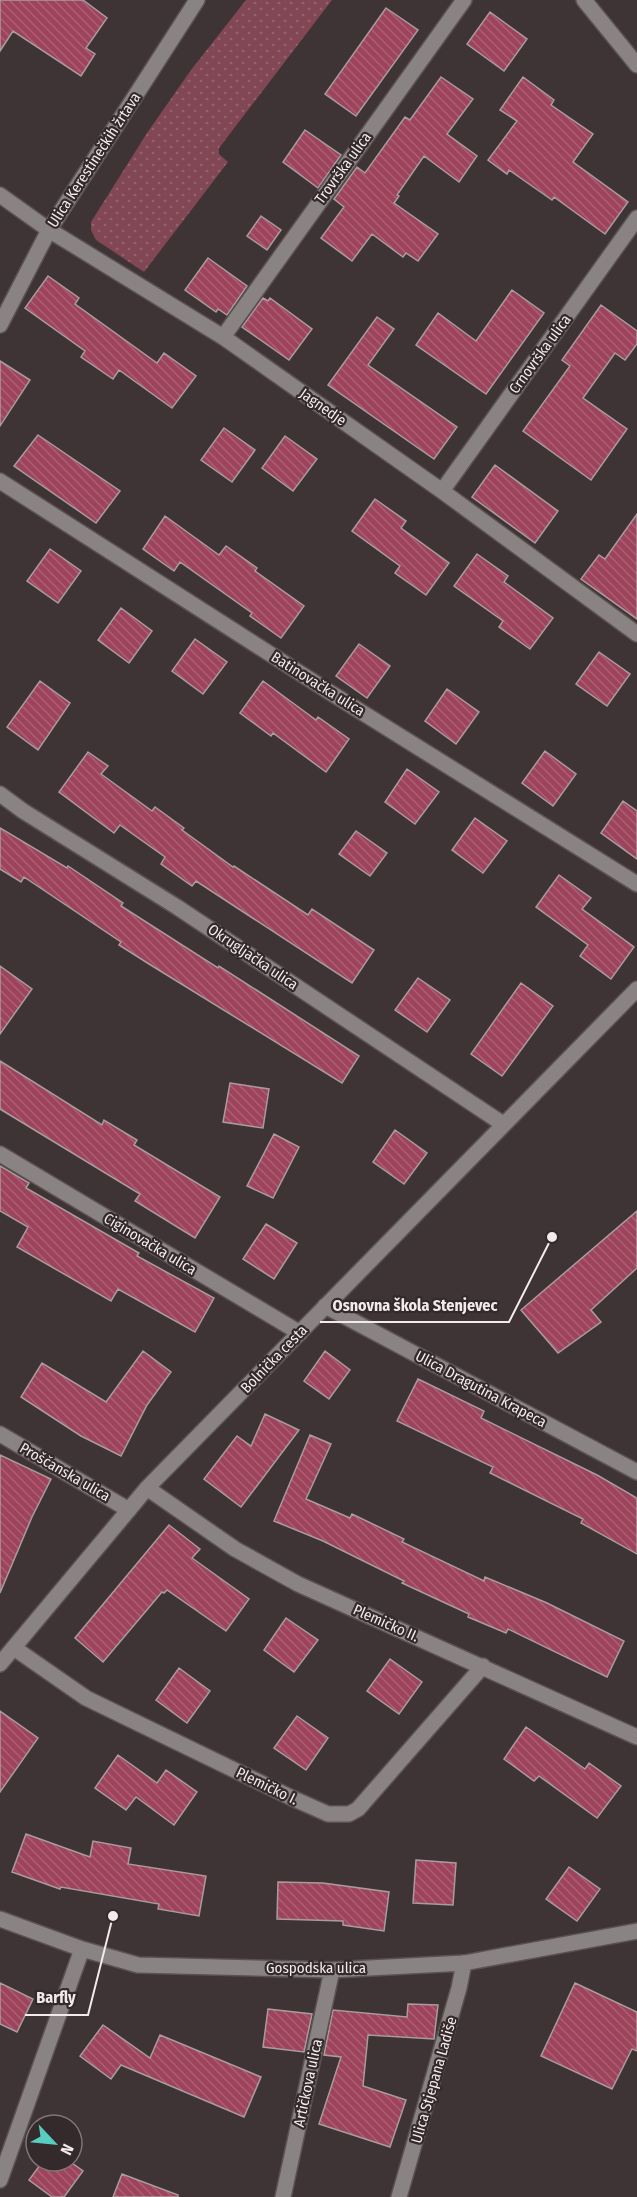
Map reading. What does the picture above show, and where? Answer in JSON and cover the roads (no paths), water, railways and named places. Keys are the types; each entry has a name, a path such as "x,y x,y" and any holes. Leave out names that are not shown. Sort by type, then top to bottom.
{"street":[{"name":"Ulica Kerestinečkih žrtava","path":"0,325 49,230 196,0"},
{"name":"Trovrška ulica","path":"223,337 464,0"},
{"path":"584,0 637,65"},
{"name":"Jagnedje","path":"0,195 49,230 223,337 442,491 637,634"},
{"name":"Crnovrška ulica","path":"442,491 637,218"},
{"name":"Batinovačka ulica","path":"0,481 331,693 637,884"},
{"name":"Okrugljačka ulica","path":"0,794 23,811 177,906 503,1124"},
{"name":"Bolnička cesta","path":"0,1664 147,1488 637,989"},
{"name":"Ciginovačka ulica","path":"0,1154 300,1333"},
{"name":"Ulica Dragutina Krapeca","path":"325,1306 637,1472"},
{"name":"Proščanska ulica","path":"0,1434 129,1510"},
{"name":"Plemičko II.","path":"147,1488 236,1549 298,1584 637,1737"},
{"name":"Plemičko I.","path":"14,1648 86,1698 328,1814 349,1814 358,1809 483,1666"},
{"name":"Gospodska ulica","path":"0,1919 82,1949 138,1965 332,1970 464,1963 637,1931"},
{"path":"0,2180 82,1949"},
{"name":"Ulica Stjepana Ladiše","path":"399,2197 456,2000 464,1963"},
{"name":"Artičkova ulica","path":"283,2197 332,1970"}],"place":[{"name":"Osnovna škola Stenjevec","path":"552,1237"},
{"name":"Barfly","path":"113,1916"}]}
